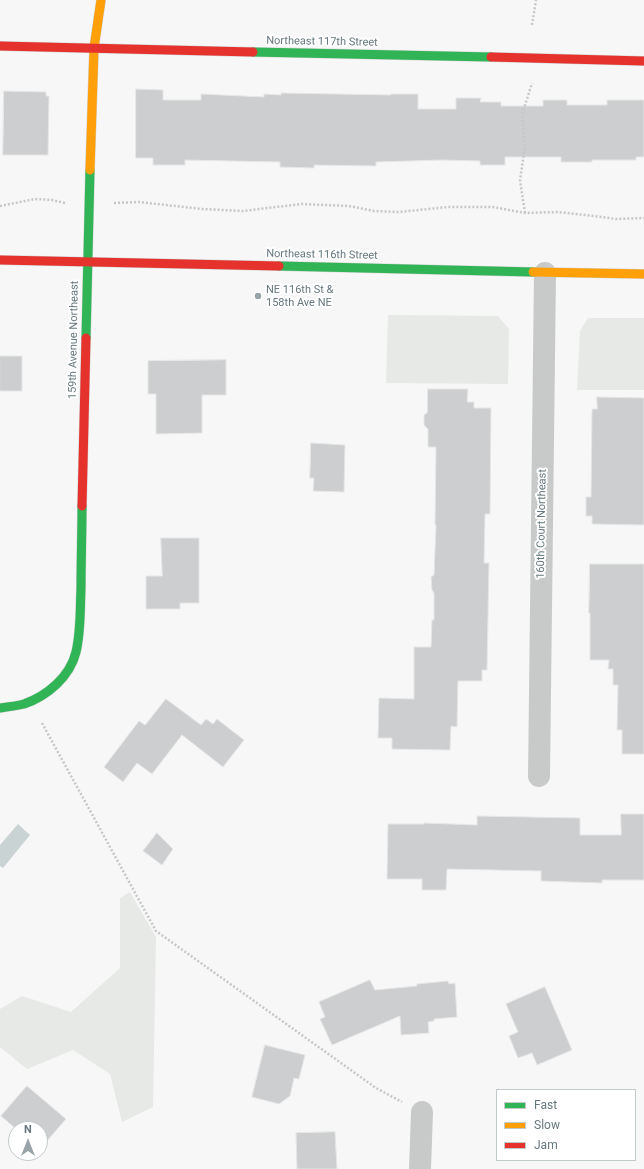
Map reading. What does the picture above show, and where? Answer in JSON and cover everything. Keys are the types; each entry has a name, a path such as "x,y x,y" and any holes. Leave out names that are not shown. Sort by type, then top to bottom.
{"street":[{"name":"159th Avenue Northeast","path":"0,708 8,708 32,702 48,693 64,677 75,656 80,628 88,230 94,48 101,0"},
{"name":"Northeast 117th Street","path":"0,46 644,61"},
{"name":"Northeast 116th Street","path":"0,260 644,274"},
{"name":"160th Court Northeast","path":"539,776 545,273"},
{"path":"420,1169 422,1112"}],"path":[{"path":"532,25 536,0"},
{"path":"525,213 520,180 525,146 522,115 532,83"},
{"path":"0,206 35,199 68,203"},
{"path":"114,203 139,202 202,209 243,211 301,204 349,206 399,212 448,207 493,207 525,213 558,212 616,219 644,218"},
{"path":"39,717 156,931 376,1088 422,1112"}],"shaded area":[{"path":"388,315 498,316 509,329 508,384 386,383"},
{"path":"588,318 644,318 644,390 577,390 580,331"},
{"path":"18,824 30,835 3,868 0,866 0,845"},
{"path":"130,892 156,937 153,1107 122,1122 110,1074 73,1050 27,1069 0,1047 0,1009 22,996 71,1012 120,968 120,898"}],"building":[{"path":"136,89 163,90 163,100 201,100 201,94 264,97 264,94 281,95 281,93 418,94 418,109 456,109 456,98 481,98 480,102 501,102 501,106 543,106 543,100 567,100 567,105 607,105 607,100 644,100 644,157 636,157 636,160 561,162 561,157 505,157 505,165 480,165 480,161 441,160 376,162 376,166 314,165 314,168 280,167 280,162 185,160 185,165 153,165 153,158 136,158"},
{"path":"4,91 46,92 46,96 49,96 48,155 3,155"},
{"path":"0,356 22,356 22,391 0,391"},
{"path":"226,360 226,395 202,395 202,433 156,434 156,394 148,394 148,361"},
{"path":"428,389 468,389 467,402 474,402 474,408 491,408 490,514 485,514 484,563 489,563 487,670 482,670 482,681 458,681 457,727 451,726 450,750 392,749 392,738 378,738 379,698 414,699 414,647 431,647 432,620 434,620 434,593 432,590 431,577 434,575 436,525 436,447 428,447 428,429 424,425 424,415 427,413"},
{"path":"597,397 644,398 644,525 592,524 592,516 586,516 586,497 591,497 592,409 597,409"},
{"path":"311,443 345,445 344,492 313,491 314,478 310,478"},
{"path":"161,538 199,538 199,603 180,603 180,609 146,609 146,576 162,576"},
{"path":"590,564 644,564 644,754 622,754 622,730 617,730 618,685 613,685 613,669 608,669 609,660 590,660"},
{"path":"166,699 201,725 206,719 213,724 217,719 244,740 223,767 182,735 152,774 137,763 123,782 104,767 139,721 145,725"},
{"path":"621,814 644,814 644,880 602,880 602,883 541,881 541,871 447,869 446,890 422,890 422,879 387,879 388,824 424,823 477,825 477,816 580,818 580,835 621,835"},
{"path":"157,833 173,849 162,865 143,851"},
{"path":"370,980 375,990 448,981 449,984 455,983 457,1017 434,1019 434,1021 428,1022 429,1033 401,1035 400,1016 332,1045 320,1019 325,1017 319,1002"},
{"path":"545,987 572,1050 537,1065 532,1053 518,1058 509,1036 518,1032 506,1004"},
{"path":"265,1045 305,1055 299,1079 294,1078 290,1096 279,1104 252,1097"},
{"path":"27,1086 66,1119 48,1140 48,1121 8,1122 1,1116"},
{"path":"335,1132 337,1169 297,1169 296,1133"}],"traffic: fast":[{"path":"253,52 491,57"},
{"path":"86,338 90,170"},
{"path":"279,266 533,272"},
{"path":"0,708 24,704 49,691 69,670 73,661 78,644 80,620 82,506"}],"traffic: slow":[{"path":"90,170 94,48 101,0"},
{"path":"533,272 644,274"}],"traffic: jam":[{"path":"0,46 253,52"},
{"path":"491,57 644,61"},
{"path":"0,260 279,266"},
{"path":"82,506 86,338"}],"place":[{"name":"NE 116th St & 158th Ave NE","path":"258,296"}]}
